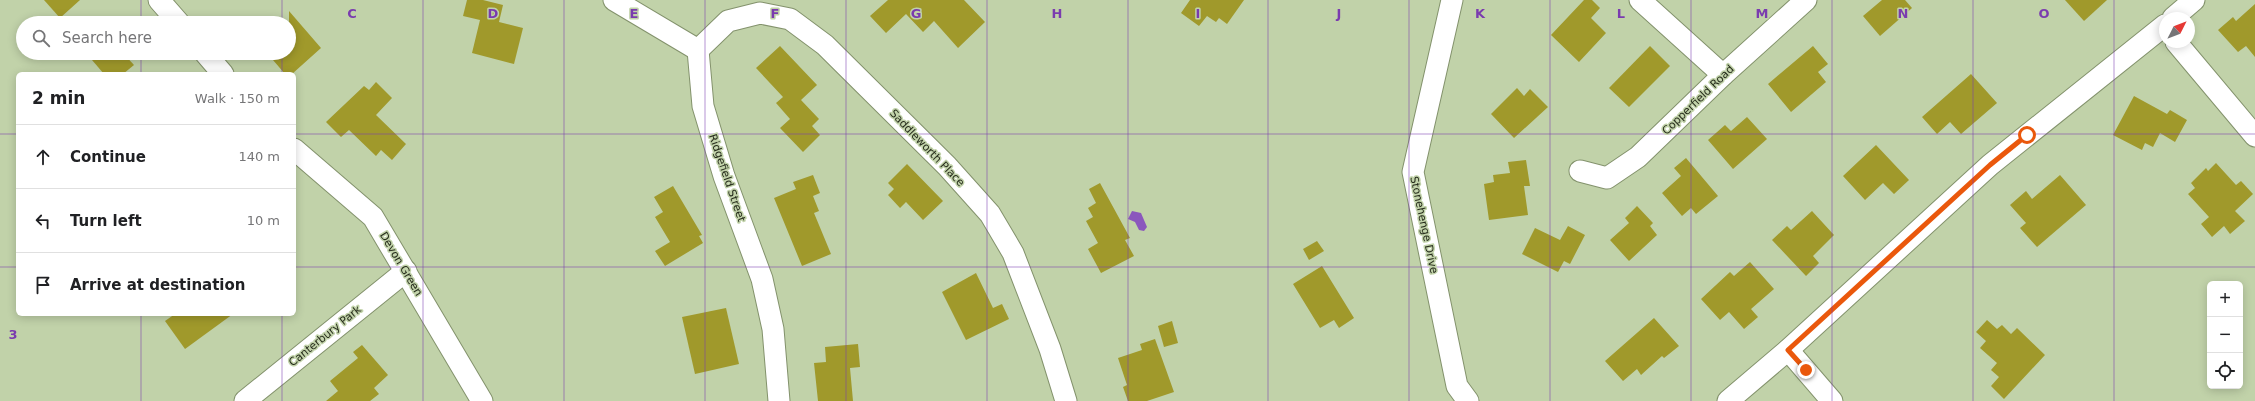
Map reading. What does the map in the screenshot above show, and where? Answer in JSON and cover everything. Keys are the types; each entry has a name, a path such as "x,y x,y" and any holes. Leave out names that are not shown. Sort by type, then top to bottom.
{"street":[{"path":"159,0 173,16"},
{"path":"614,0 698,50"},
{"name":"Stonehenge Drive","path":"1452,0 1413,172 1457,386 1468,401"},
{"path":"1640,0 1723,75"},
{"name":"Copperfield Road","path":"1580,171 1607,178 1638,157 1723,75 1806,0"},
{"path":"2183,12 2194,0"},
{"name":"Saddleworth Place","path":"698,50 728,21 760,13 790,19 825,45 947,166 990,214 1013,253 1050,349 1066,401"},
{"path":"1728,401 1788,350 1990,165 2159,35"},
{"path":"2184,48 2255,136"},
{"name":"Ridgefield Street","path":"698,50 703,106 724,176 762,280 773,329 779,401"},
{"path":"211,60 220,72"},
{"name":"Devon Green","path":"296,151 373,217 482,401"},
{"name":"Canterbury Park","path":"245,401 406,271"},
{"path":"1788,350 1832,401"}],"shaded area":[{"path":"1132,211 1141,213 1147,227 1144,231 1139,230 1135,222 1128,219"}],"building":[{"path":"44,0 80,0 62,16 58,16"},
{"path":"467,0 483,0 503,5 499,22 523,28 514,64 472,53 480,20 463,16"},
{"path":"888,0 964,0 985,22 958,48 934,21 923,32 906,14 886,33 870,16"},
{"path":"1190,0 1244,0 1227,24 1219,18 1216,22 1207,16 1199,26 1181,13"},
{"path":"1584,0 1592,0 1600,8 1591,18 1606,33 1579,62 1551,35"},
{"path":"1882,0 1905,0 1912,8 1880,36 1863,16"},
{"path":"2065,0 2107,0 2084,21"},
{"path":"2255,4 2255,57 2246,46 2238,52 2218,30 2233,17 2236,21"},
{"path":"289,11 293,16 289,16"},
{"path":"296,19 321,48 294,72 283,72 273,60 296,60"},
{"path":"780,46 817,85 801,100 819,119 812,126 820,135 803,152 780,128 790,119 776,103 783,97 756,68"},
{"path":"1650,46 1670,66 1629,107 1609,88"},
{"path":"1813,46 1828,64 1818,72 1826,82 1791,112 1768,84"},
{"path":"92,60 129,60 134,65 125,72 102,72"},
{"path":"1971,74 1997,103 1961,134 1950,122 1937,134 1922,117"},
{"path":"376,82 392,98 376,115 406,144 392,160 381,150 376,156 349,130 341,137 326,122 364,86 369,90"},
{"path":"1517,88 1524,96 1530,89 1548,107 1514,138 1491,114"},
{"path":"2134,96 2167,114 2170,110 2187,120 2175,142 2160,133 2153,147 2145,143 2142,150 2113,135"},
{"path":"1747,117 1767,139 1733,169 1708,140 1725,125 1731,131"},
{"path":"1876,145 1909,180 1894,194 1883,183 1865,200 1843,176"},
{"path":"1686,158 1718,196 1696,214 1691,208 1682,216 1662,193 1681,176 1674,168"},
{"path":"1526,160 1530,186 1524,186 1528,215 1489,220 1484,184 1494,182 1493,175 1510,173 1508,162"},
{"path":"2216,163 2236,185 2241,181 2253,194 2235,211 2245,221 2230,234 2224,226 2212,237 2201,224 2209,217 2188,194 2195,188 2191,183 2206,168 2208,171"},
{"path":"907,164 943,201 923,220 906,202 900,208 888,195 894,189 888,183"},
{"path":"813,175 820,193 813,196 819,211 814,213 831,254 802,266 774,198 796,189 793,182"},
{"path":"2060,175 2086,205 2037,247 2020,228 2026,223 2010,205 2026,191 2032,199"},
{"path":"1100,183 1130,238 1125,240 1134,256 1101,273 1088,249 1098,243 1086,221 1093,217 1088,208 1096,203 1089,189"},
{"path":"673,186 702,235 699,236 703,243 665,266 655,251 670,242 655,217 663,212 654,197"},
{"path":"1637,206 1653,223 1650,226 1657,235 1629,261 1610,240 1629,223 1625,218"},
{"path":"1812,211 1834,235 1813,256 1819,263 1806,276 1772,240 1787,226 1791,230"},
{"path":"1568,226 1585,235 1570,264 1564,261 1558,272 1522,254 1535,228 1560,240"},
{"path":"1317,241 1324,251 1309,260 1303,249"},
{"path":"1750,262 1774,289 1751,309 1758,317 1744,329 1729,312 1720,320 1701,299 1730,272 1734,276"},
{"path":"1322,266 1354,318 1339,328 1334,320 1320,328 1293,284"},
{"path":"976,273 993,308 1002,304 1009,319 966,340 942,292"},
{"path":"726,308 739,364 695,374 682,317"},
{"path":"172,316 230,316 185,349 165,321"},
{"path":"1654,318 1679,346 1664,358 1662,356 1641,375 1637,369 1623,381 1605,361"},
{"path":"1987,320 1997,329 2002,325 2011,334 2017,328 2045,355 2004,399 1991,386 1999,377 1991,370 1997,363 1980,348 1986,341 1976,332"},
{"path":"1172,321 1178,343 1164,347 1158,326"},
{"path":"1155,339 1174,392 1147,401 1128,401 1123,387 1127,385 1118,358 1142,350 1140,344"},
{"path":"858,344 860,367 850,368 853,401 818,401 814,363 826,362 825,347"},
{"path":"362,345 388,375 374,388 379,394 370,401 326,401 338,391 330,381 358,358 353,352"}],"route":[{"path":"1806,370 1788,350 1990,165 2027,135"}]}
